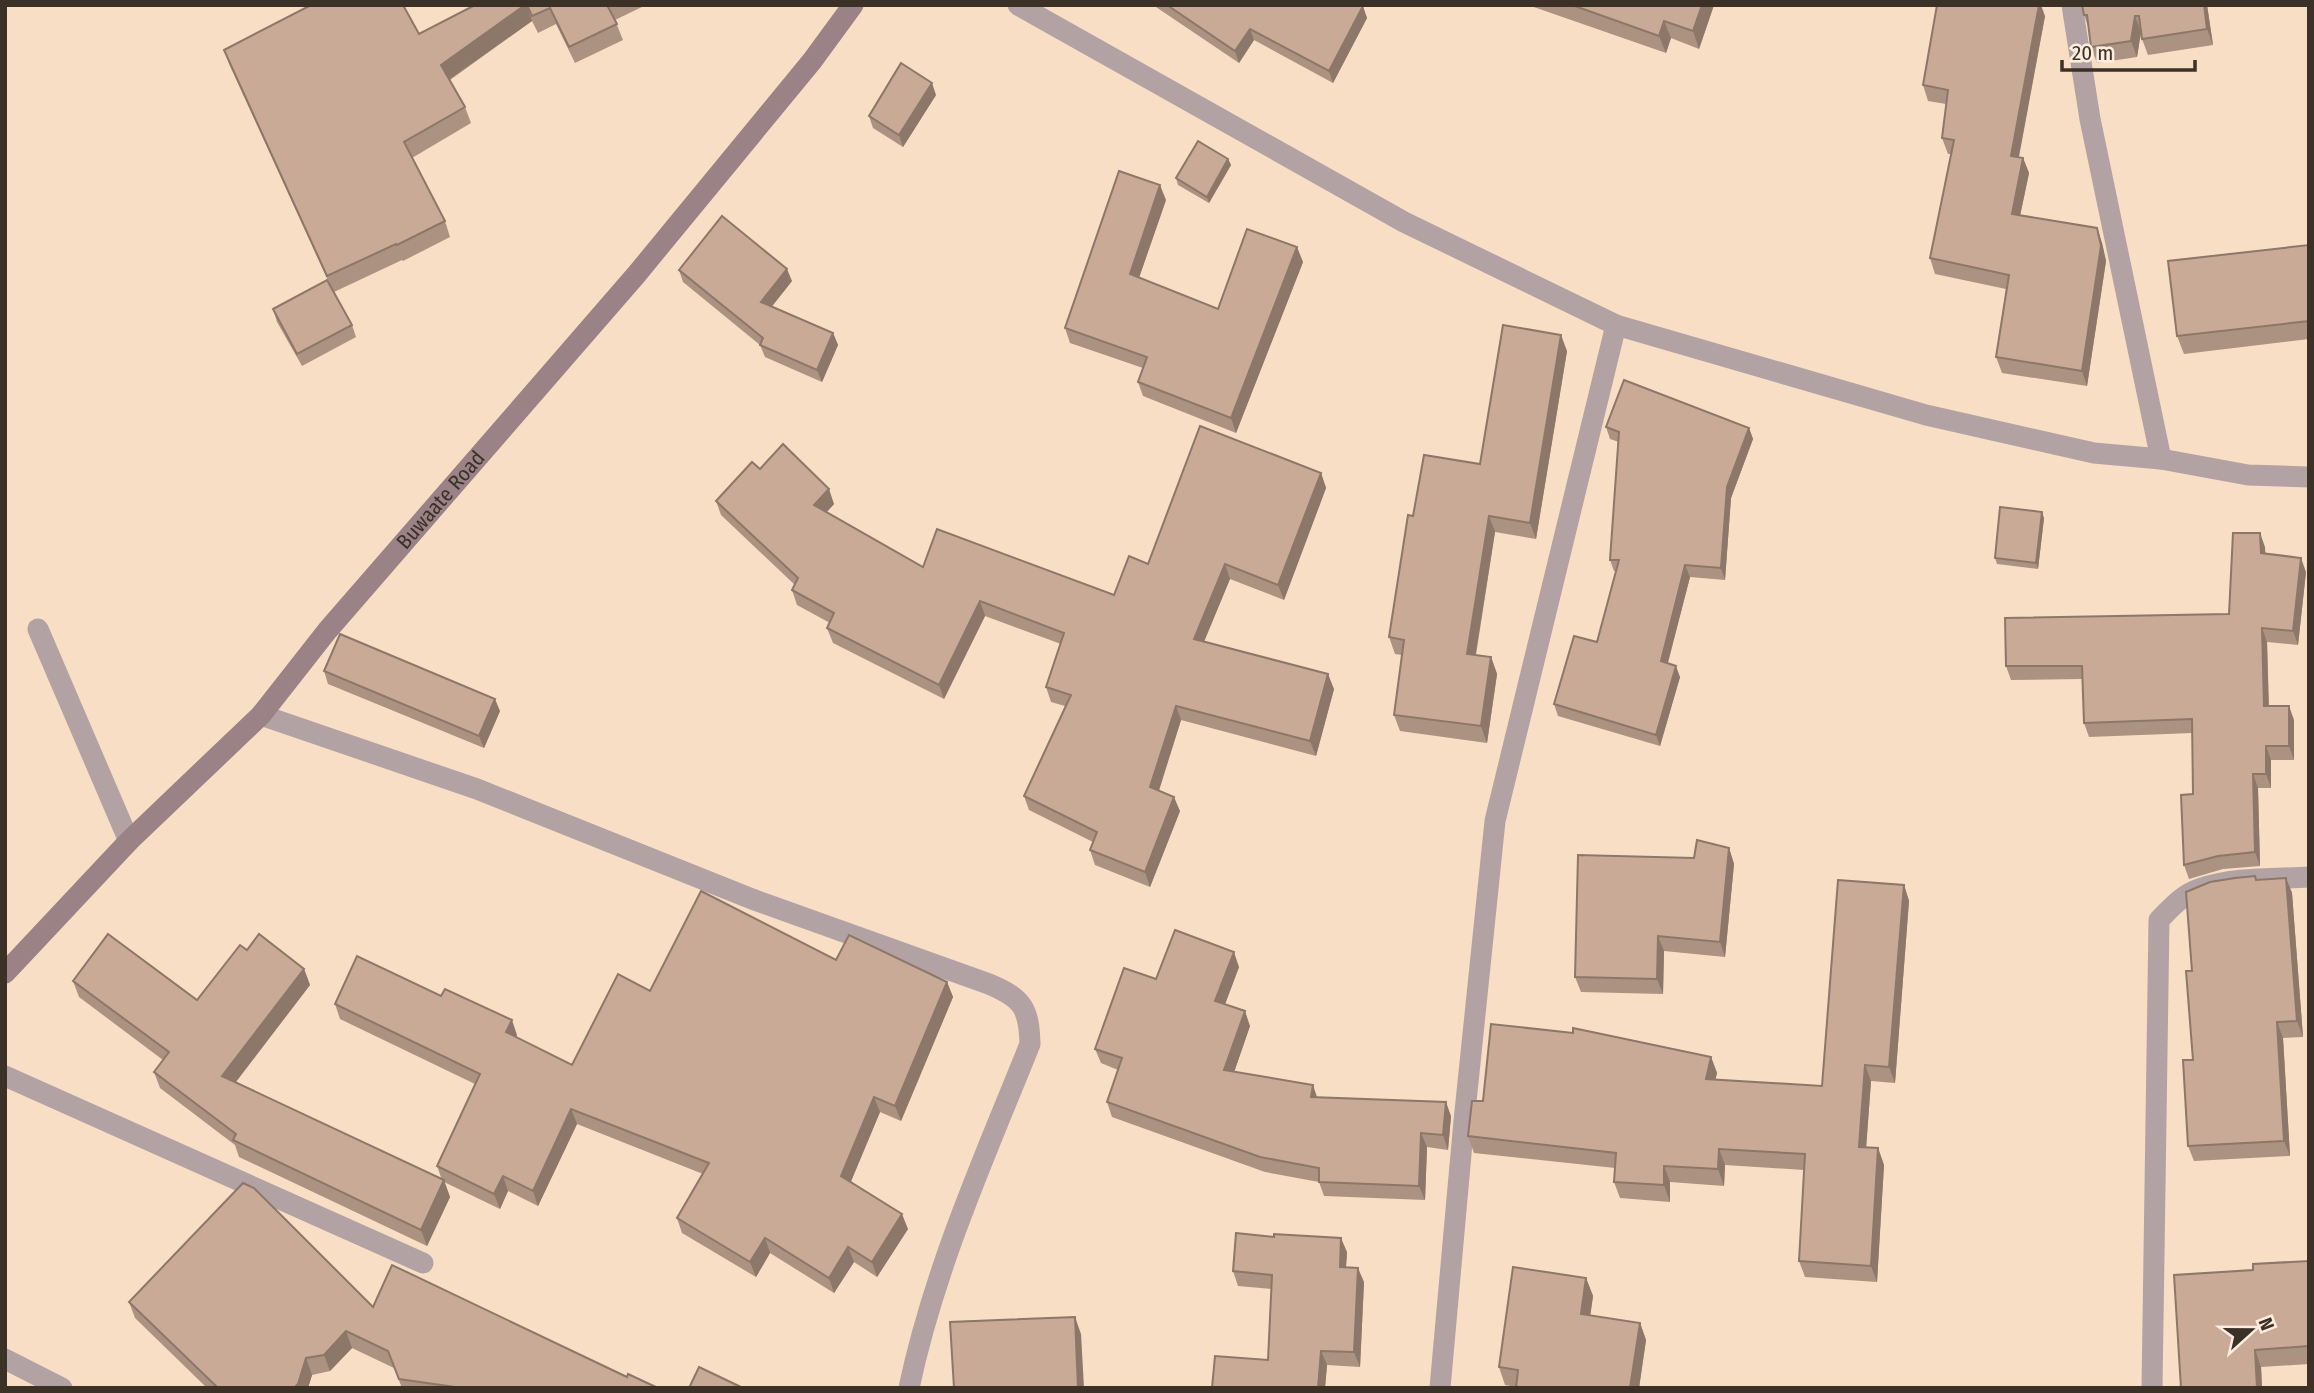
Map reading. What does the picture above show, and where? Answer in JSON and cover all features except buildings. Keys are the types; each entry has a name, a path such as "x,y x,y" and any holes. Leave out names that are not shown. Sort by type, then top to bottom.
{"street":[{"name":"Buwaate Road","path":"5,973 130,841 261,715 327,631 636,275 812,61 853,5"},
{"path":"1018,5 1404,222 1616,325 1926,415 2094,453 2161,459 2248,475 2309,477"},
{"path":"2072,5 2090,119 2161,459"},
{"path":"1440,1388 1495,821 1616,325"},
{"path":"38,629 130,841"},
{"path":"261,715 477,789 752,899 989,984 1011,993 1022,1003 1030,1026 1030,1044 961,1216 916,1354 909,1388"},
{"path":"2152,1388 2160,920 2176,903 2197,889 2238,881 2309,877"},
{"path":"5,1076 423,1263"},
{"path":"5,1359 62,1388"}]}
